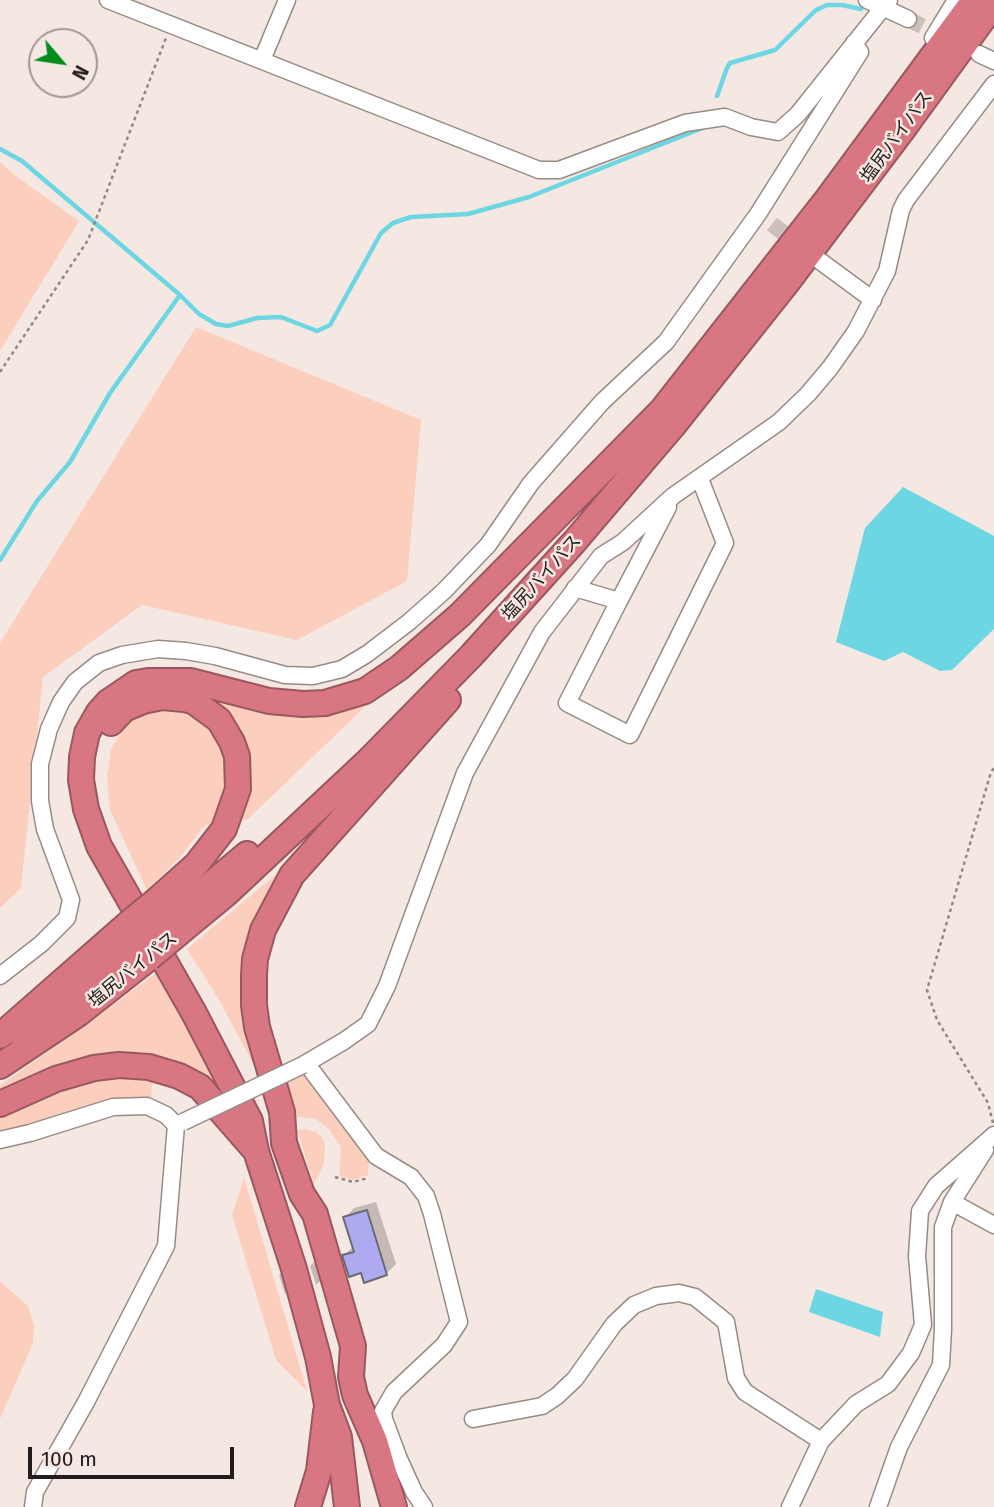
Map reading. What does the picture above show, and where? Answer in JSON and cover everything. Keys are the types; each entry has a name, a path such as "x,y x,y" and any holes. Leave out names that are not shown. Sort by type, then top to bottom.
{"highway":[{"name":"塩尻バイパス","path":"0,1050 256,846 356,753 460,646 614,474 864,150 974,0"},
{"name":"塩尻バイパス","path":"170,916 226,894 368,761 471,656 575,541 673,426 786,284 994,4"},
{"path":"347,1507 339,1437 250,1121 194,1013 99,846 86,809 81,780 83,746 92,723 108,702 136,683 191,681 269,701 303,704 325,703 365,691 399,668 460,615 661,411"},
{"path":"363,1507 356,1446 354,1346 315,1214 302,1194 284,1143 282,1112 263,1049 254,1005 255,959 269,915 292,875 434,718 575,541"},
{"path":"0,1036 141,940 170,916 188,873 216,842 231,814 238,789 237,757 226,730 210,712 193,701 172,697 152,698 134,704 117,715 100,743 94,763 98,808 121,863 210,1007 255,1093 264,1117 284,1143"},
{"name":"塩尻バイパス","path":"0,1066 78,1014 141,940"},
{"path":"0,1104 56,1079 85,1070 119,1065 149,1068 179,1076 200,1087 256,1150"},
{"path":"353,1386 374,1441 394,1507"},
{"path":"308,1507 319,1471 325,1395"}],"street":[{"path":"108,0 539,170 559,170 685,123 725,117 751,127 778,132 797,114 854,43 876,1 908,19"},
{"path":"262,60 287,0"},
{"path":"864,150 956,0"},
{"path":"0,976 41,944 67,918 71,900 46,829 40,801 40,764 49,729 61,702 75,682 99,663 122,655 158,649 205,654 285,674 313,676 342,669 367,654 444,591 488,545 531,483 602,402 666,342 765,219 860,52 854,43"},
{"path":"179,1123 304,1064 368,1024 387,986 465,773 542,632 601,556 623,542 673,496 779,422 830,368 873,300 887,271 901,210 906,200 994,85"},
{"path":"816,258 873,300"},
{"path":"673,496 567,703 630,735 725,543 700,478"},
{"path":"575,588 619,601"},
{"path":"304,1064 376,1156 411,1177 426,1196 432,1214 459,1322 444,1345 394,1392 383,1411 399,1459 424,1507"},
{"path":"0,1140 113,1107 147,1106 179,1123"},
{"path":"33,1507 35,1492 86,1402 166,1246 179,1123"},
{"path":"878,1507 899,1447 941,1365 943,1227 952,1202 994,1135"},
{"path":"790,1507 821,1441 856,1404 887,1384 911,1353 923,1325 917,1256 920,1211 936,1186 994,1135"},
{"path":"952,1202 994,1225"},
{"path":"473,1419 542,1406 575,1378 614,1324 634,1305 656,1296 679,1293 695,1297 726,1322 736,1378 744,1392 821,1441"}],"path":[{"path":"0,372 88,240 171,25"},
{"path":"994,768 963,862 927,990 937,1020 988,1103 994,1128"},
{"path":"335,1177 353,1182 368,1178"}],"shaded area":[{"path":"0,162 79,221 0,351"},
{"path":"196,327 421,420 407,581 297,640 142,605 43,677 21,888 0,908 0,643"},
{"path":"198,689 316,714 349,709 373,699 248,819 243,820 240,816 249,761 245,740 233,720"},
{"path":"174,708 204,720 220,739 230,776 213,824 205,825 180,857 147,890 110,810 107,777 111,750 122,731 137,715 157,709"},
{"path":"279,872 281,875 262,912 259,1075 218,998 187,949"},
{"path":"161,969 226,1091 220,1094 195,1071 175,1060 142,1053 118,1053 75,1061 0,1093 0,1085"},
{"path":"305,1072 369,1155 368,1175 353,1180 339,1176 341,1147 329,1129 316,1119 291,1116 281,1084"},
{"path":"153,1076 151,1097 103,1102 29,1128 0,1134 0,1115 92,1077"},
{"path":"297,1130 316,1132 325,1145 324,1163 314,1184"},
{"path":"244,1177 307,1391 276,1360 232,1215"},
{"path":"0,1281 28,1306 34,1325 33,1343 0,1419"}],"water":[{"path":"903,487 994,536 994,629 952,670 940,671 903,652 884,661 836,642 865,528"},
{"path":"816,1289 883,1312 880,1337 809,1312"}],"building":[{"path":"367,1210 387,1275 364,1283 361,1273 349,1277 342,1255 354,1252 343,1217"}],"waterway":[{"path":"717,96 730,63 775,50 816,10 827,5 861,9"},
{"path":"0,149 22,161 199,314 216,324 228,326 257,318 281,317 317,331 330,325 381,233 393,223 411,217 468,214 529,197 705,127"},
{"path":"0,560 37,501 70,462 110,393 180,295"}],"tunnel":[{"path":"908,19 946,38"},
{"path":"772,224 800,246"}]}
